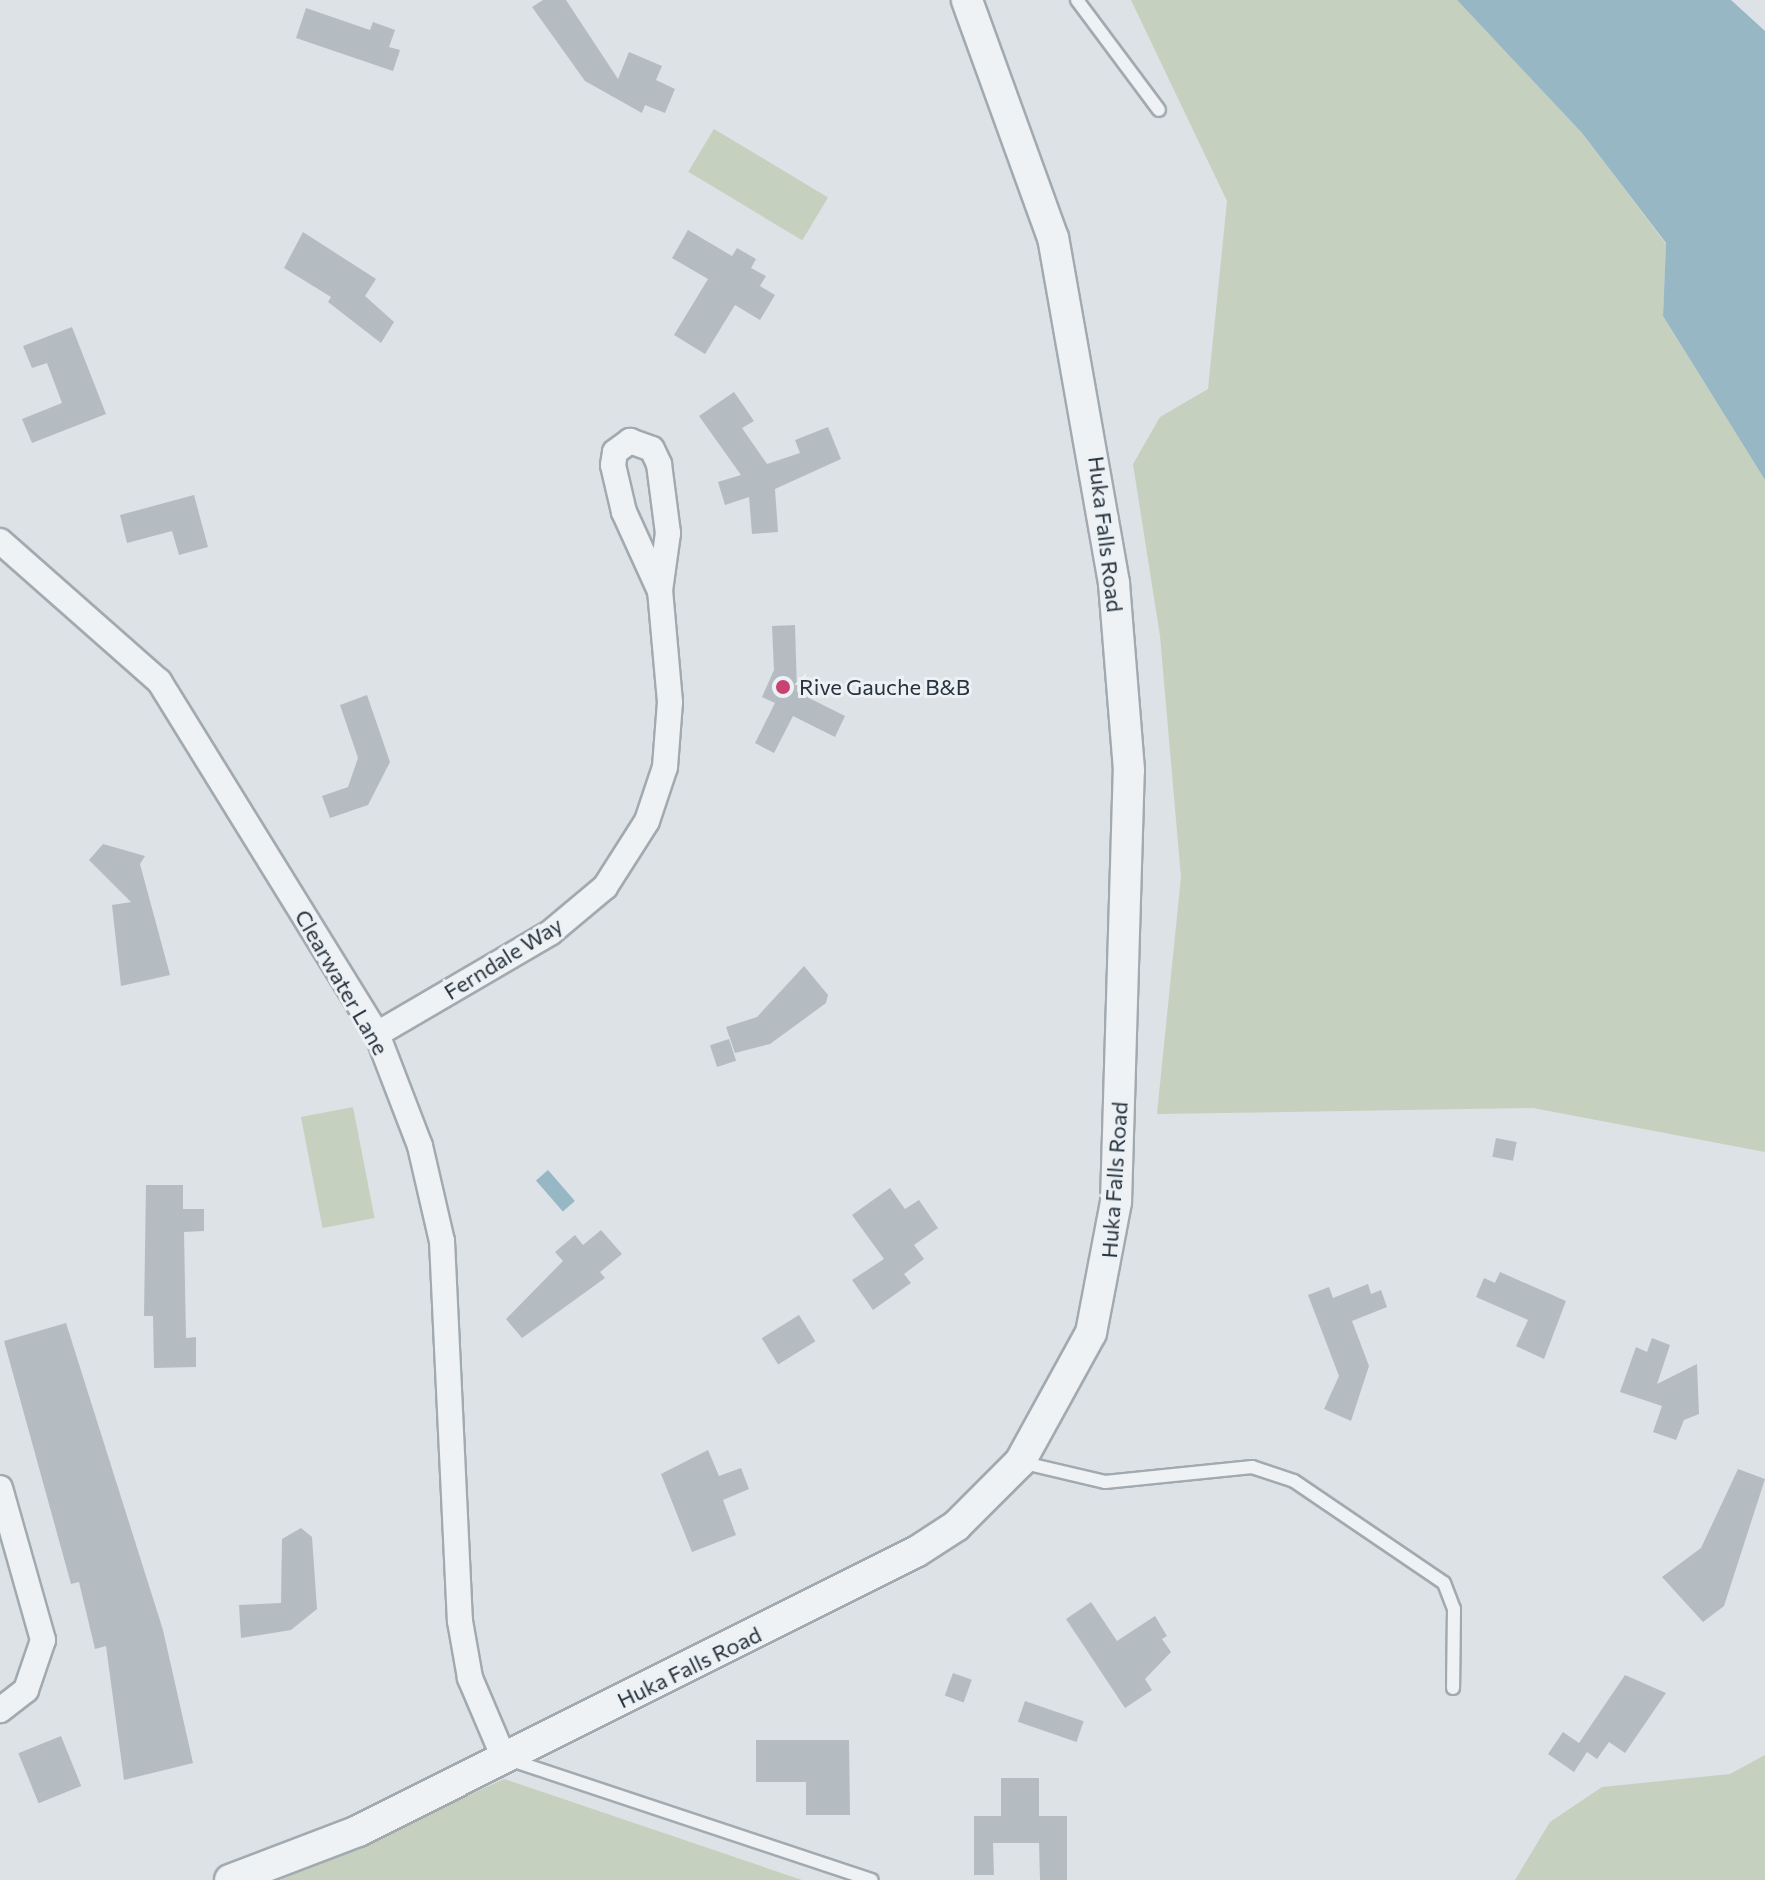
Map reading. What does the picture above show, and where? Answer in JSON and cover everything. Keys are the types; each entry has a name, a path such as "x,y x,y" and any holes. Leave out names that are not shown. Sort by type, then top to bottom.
{"street":[{"name":"Huka Falls Road","path":"230,1880 358,1831 916,1552 956,1526 1020,1462 1091,1333 1112,1254 1129,770 1098,467 1053,238 967,0"},
{"name":"Ferndale Way","path":"377,1034 550,933 605,887 625,858 665,767 670,702 660,591 668,533 659,464 652,449 630,441 615,452 613,465 624,512 660,591"},
{"name":"Clearwater Lane","path":"0,541 159,681 377,1034 420,1146 442,1241 460,1621 470,1678 504,1758"},
{"path":"0,1488 43,1640 26,1690 0,1710"}],"lane":[{"path":"1077,0 1159,110"},
{"path":"1020,1462 1105,1482 1252,1467 1294,1481 1444,1583 1454,1609 1453,1688"},
{"path":"504,1758 872,1880"}],"green space":[{"path":"1131,0 1457,0 1582,133 1666,244 1663,316 1765,480 1765,1152 1533,1108 1157,1114 1181,877 1160,636 1133,464 1160,417 1208,389 1227,201"},
{"path":"714,129 828,198 802,240 688,172"},
{"path":"353,1107 375,1218 323,1228 301,1117"},
{"path":"1765,1755 1765,1880 1515,1880 1550,1822 1602,1787 1730,1774"},
{"path":"504,1779 802,1880 280,1880"}],"water":[{"path":"1457,0 1731,0 1765,31 1765,480 1663,316 1666,243 1582,133"},
{"path":"548,1170 575,1201 563,1211 536,1180"}],"building":[{"path":"543,0 566,0 618,79 629,52 662,66 656,80 675,89 665,113 645,105 642,113 585,81 532,7"},
{"path":"306,8 370,30 373,22 395,30 389,47 400,50 393,71 296,38"},
{"path":"688,230 732,256 737,248 756,259 751,268 766,276 760,286 775,295 760,320 735,305 705,354 674,335 708,279 672,258"},
{"path":"303,232 376,279 365,296 394,322 381,343 328,302 331,297 284,268"},
{"path":"72,327 106,414 32,443 22,419 62,403 47,363 32,368 23,346"},
{"path":"734,392 754,421 742,428 767,464 800,453 795,440 828,427 841,459 775,489 778,532 752,534 749,497 725,505 718,482 741,475 699,416"},
{"path":"194,495 208,547 179,555 172,531 127,543 120,515"},
{"path":"795,625 797,692 845,716 835,737 793,716 774,753 755,743 775,703 762,697 774,670 772,626"},
{"path":"367,695 390,762 368,805 330,818 322,796 348,787 358,758 340,705"},
{"path":"103,844 145,856 140,864 170,975 121,986 112,905 131,902 89,860"},
{"path":"804,966 828,995 826,1003 770,1044 735,1053 726,1027 757,1017"},
{"path":"729,1039 736,1061 717,1067 710,1045"},
{"path":"1496,1138 1517,1142 1513,1161 1492,1157"},
{"path":"146,1185 183,1185 183,1209 204,1209 204,1231 184,1232 186,1338 196,1337 196,1367 154,1368 153,1316 144,1316"},
{"path":"890,1188 905,1209 919,1200 938,1228 914,1245 924,1259 904,1274 911,1283 873,1310 852,1280 884,1259 852,1215"},
{"path":"601,1230 622,1254 600,1272 605,1278 522,1338 506,1319 563,1261 555,1252 575,1235 583,1245"},
{"path":"1500,1272 1566,1301 1544,1359 1516,1346 1528,1320 1476,1297 1484,1278 1495,1283"},
{"path":"1368,1284 1371,1294 1381,1290 1387,1307 1352,1321 1369,1366 1351,1421 1324,1409 1339,1376 1308,1295 1329,1287 1333,1298"},
{"path":"799,1315 815,1341 778,1365 762,1338"},
{"path":"66,1323 163,1630 193,1763 124,1780 106,1646 95,1649 79,1582 71,1584 4,1341"},
{"path":"1652,1338 1670,1345 1657,1384 1697,1364 1699,1414 1684,1420 1676,1440 1653,1432 1662,1406 1620,1392 1636,1347 1647,1352"},
{"path":"708,1450 719,1476 741,1468 749,1489 723,1500 736,1535 692,1552 661,1474"},
{"path":"1738,1469 1765,1479 1724,1606 1703,1622 1662,1577 1701,1548"},
{"path":"301,1528 312,1537 317,1609 291,1630 241,1638 239,1605 281,1603 282,1539"},
{"path":"1091,1602 1117,1641 1155,1616 1167,1636 1162,1639 1171,1652 1145,1679 1152,1690 1125,1708 1066,1619"},
{"path":"953,1673 972,1680 964,1702 945,1696"},
{"path":"1625,1675 1666,1693 1625,1753 1609,1742 1597,1759 1587,1752 1574,1772 1548,1754 1563,1732 1579,1743"},
{"path":"1025,1701 1084,1721 1076,1742 1018,1722"},
{"path":"61,1736 81,1786 39,1803 18,1753"},
{"path":"756,1740 849,1740 850,1815 806,1815 806,1782 756,1782"},
{"path":"1001,1778 1039,1778 1039,1816 1067,1816 1067,1880 1040,1880 1039,1843 993,1843 994,1875 974,1875 974,1816 1001,1816"}],"place":[{"name":"Rive Gauche B&B","path":"783,687"}]}
